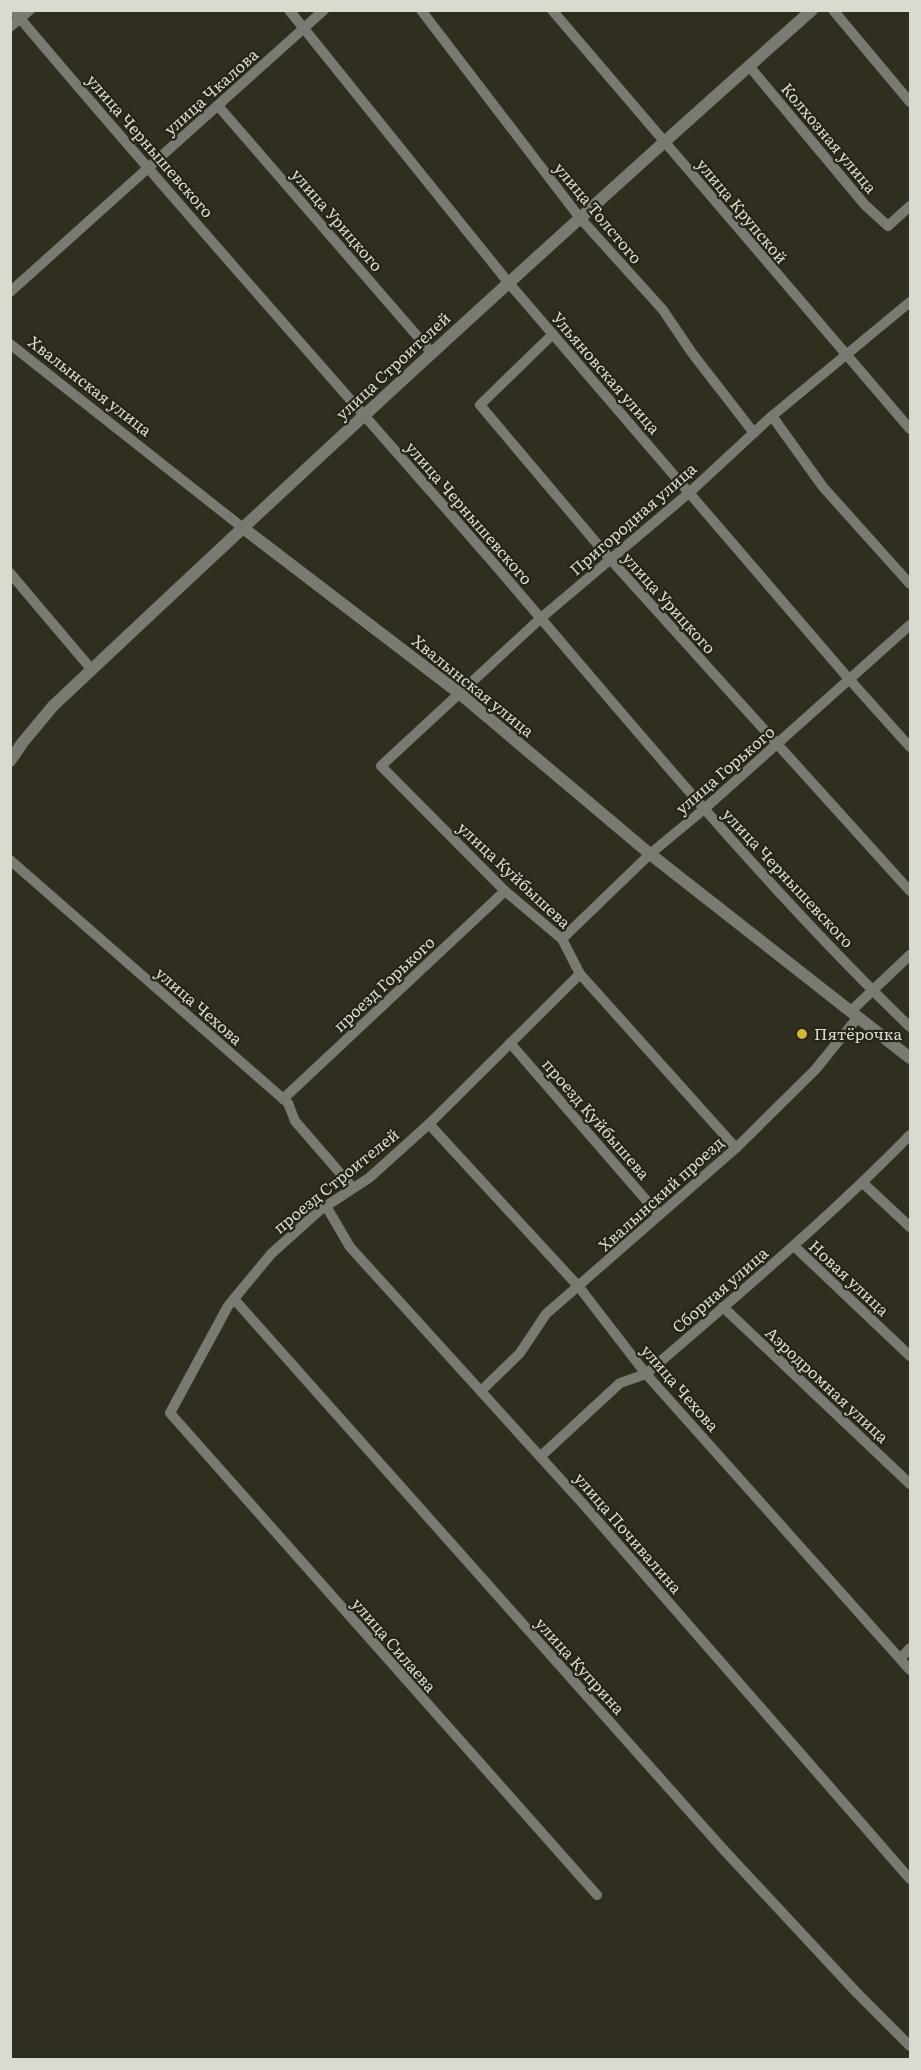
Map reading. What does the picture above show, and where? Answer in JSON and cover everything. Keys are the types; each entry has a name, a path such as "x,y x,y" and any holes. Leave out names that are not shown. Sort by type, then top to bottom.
{"street":[{"path":"10,27 16,15 30,10"},
{"name":"Ульяновская улица","path":"289,10 507,282 910,747"},
{"name":"улица Чкалова","path":"10,292 219,107 324,10"},
{"name":"улица Толстого","path":"421,10 580,218 663,310 692,354 754,433"},
{"name":"улица Крупской","path":"552,10 910,429"},
{"name":"улица Строителей","path":"10,761 54,706 364,414 663,141 812,10"},
{"path":"833,10 910,102"},
{"name":"улица Чернышевского","path":"16,15 541,618 704,810 872,990 910,1027"},
{"name":"Колхозная улица","path":"749,66 865,205 888,226 910,206"},
{"name":"улица Урицкого","path":"219,107 432,352"},
{"name":"Пригородная улица","path":"381,766 541,618 690,492 772,416 910,302"},
{"name":"улица Урицкого","path":"553,334 480,405 610,560 776,746 910,891"},
{"name":"Хвалынская улица","path":"10,344 243,528 459,693 650,854 910,1058"},
{"path":"772,416 823,486 910,584"},
{"path":"10,573 92,670"},
{"name":"улица Горького","path":"562,939 650,854 704,810 910,625"},
{"name":"улица Куйбышева","path":"381,766 505,891 562,939 580,974 736,1148"},
{"name":"улица Чехова","path":"10,860 288,1103 294,1121 353,1188"},
{"name":"проезд Горького","path":"283,1099 505,891"},
{"name":"Хвалынский проезд","path":"481,1391 520,1353 546,1314 736,1148 815,1070 872,990 910,955"},
{"name":"проезд Строителей","path":"170,1413 234,1299 271,1254 326,1206 369,1178 429,1124 580,974"},
{"name":"проезд Куйбышева","path":"510,1043 659,1215"},
{"name":"улица Чехова","path":"429,1124 579,1287 646,1374 910,1670"},
{"name":"Сборная улица","path":"541,1456 620,1383 646,1374 794,1246 863,1183 910,1135"},
{"path":"863,1183 910,1227"},
{"name":"улица Почивалина","path":"326,1206 350,1247 541,1456 910,1879"},
{"name":"Новая улица","path":"794,1246 910,1356"},
{"name":"улица Куприна","path":"234,1299 723,1850 856,1993 910,2046"},
{"name":"Аэродромная улица","path":"723,1307 910,1484"},
{"name":"улица Силаева","path":"170,1413 597,1895"},
{"path":"901,1658 910,1648"}],"place":[{"name":"Пятёрочка","path":"802,1034"}]}
